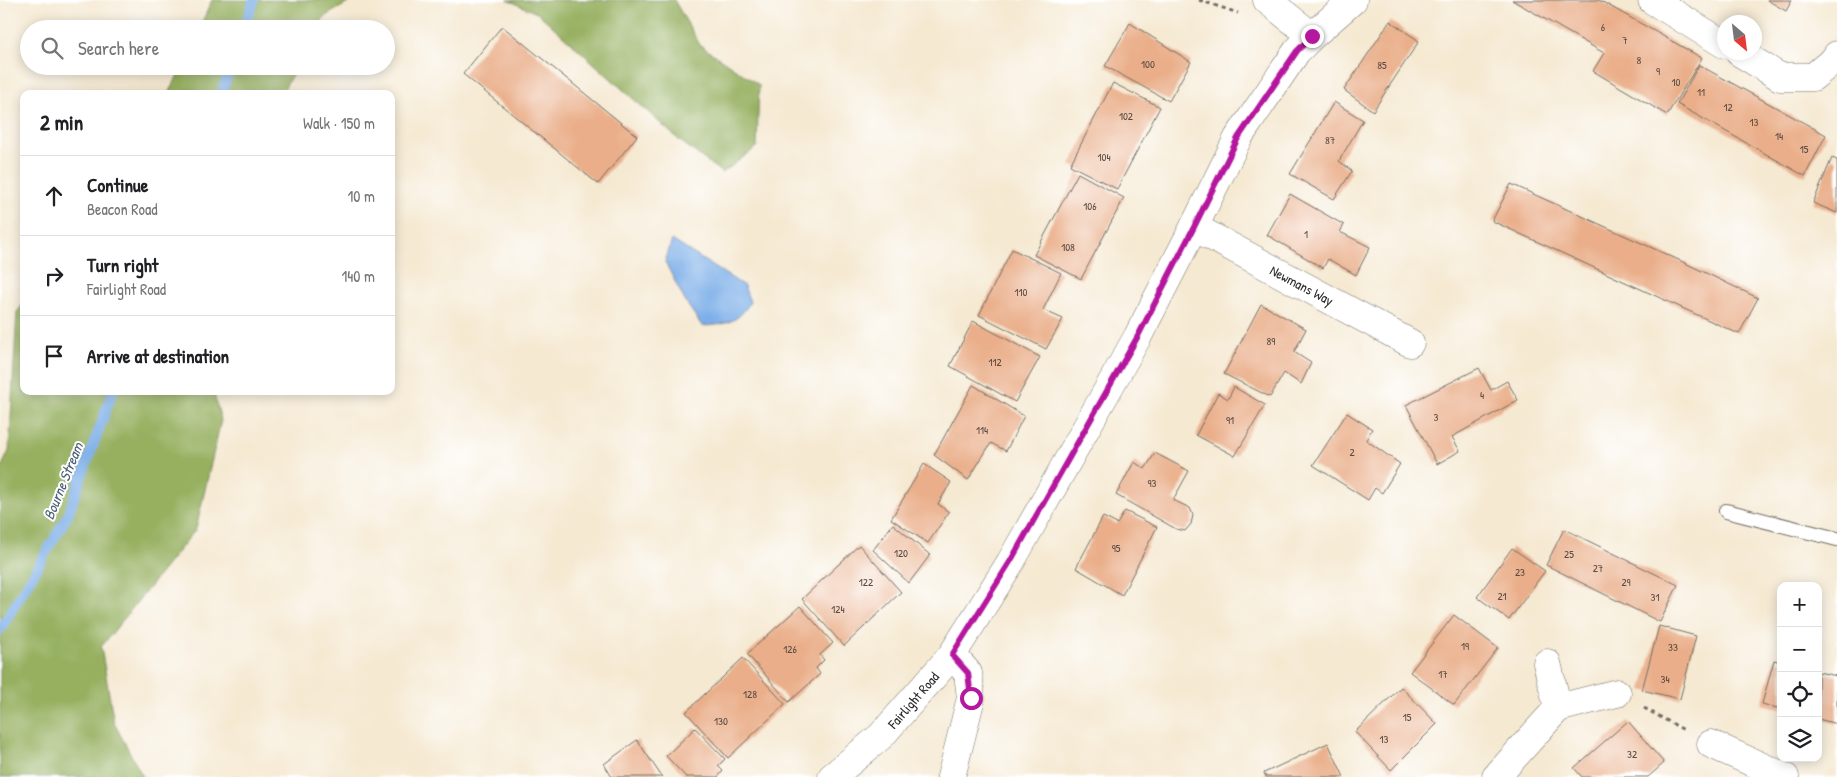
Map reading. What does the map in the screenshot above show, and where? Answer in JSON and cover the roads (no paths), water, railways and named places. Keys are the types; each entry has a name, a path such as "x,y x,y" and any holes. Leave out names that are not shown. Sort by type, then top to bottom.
{"street":[{"path":"1268,0 1312,36"},
{"name":"Fairlight Road","path":"832,777 881,736 952,655 1010,562 1138,336 1238,138 1297,51 1353,0"},
{"path":"1652,0 1717,40"},
{"path":"1752,60 1780,78 1813,77 1836,58 1837,55"},
{"name":"Newmans Way","path":"1194,227 1410,343"},
{"path":"951,777 971,698 968,673 952,655"},
{"path":"1547,663 1558,708"},
{"path":"1496,777 1558,708 1617,693"},
{"path":"1711,744 1785,777"}],"lane":[{"path":"1726,511 1837,539"}],"water":[{"path":"672,240 744,286 750,302 736,319 724,324 702,326 685,301 665,262"}],"waterway":[{"name":"Bourne Stream","path":"247,20 254,0"},
{"name":"Bourne Stream","path":"222,90 228,75"},
{"name":"Bourne Stream","path":"0,630 67,517 112,395"}]}
